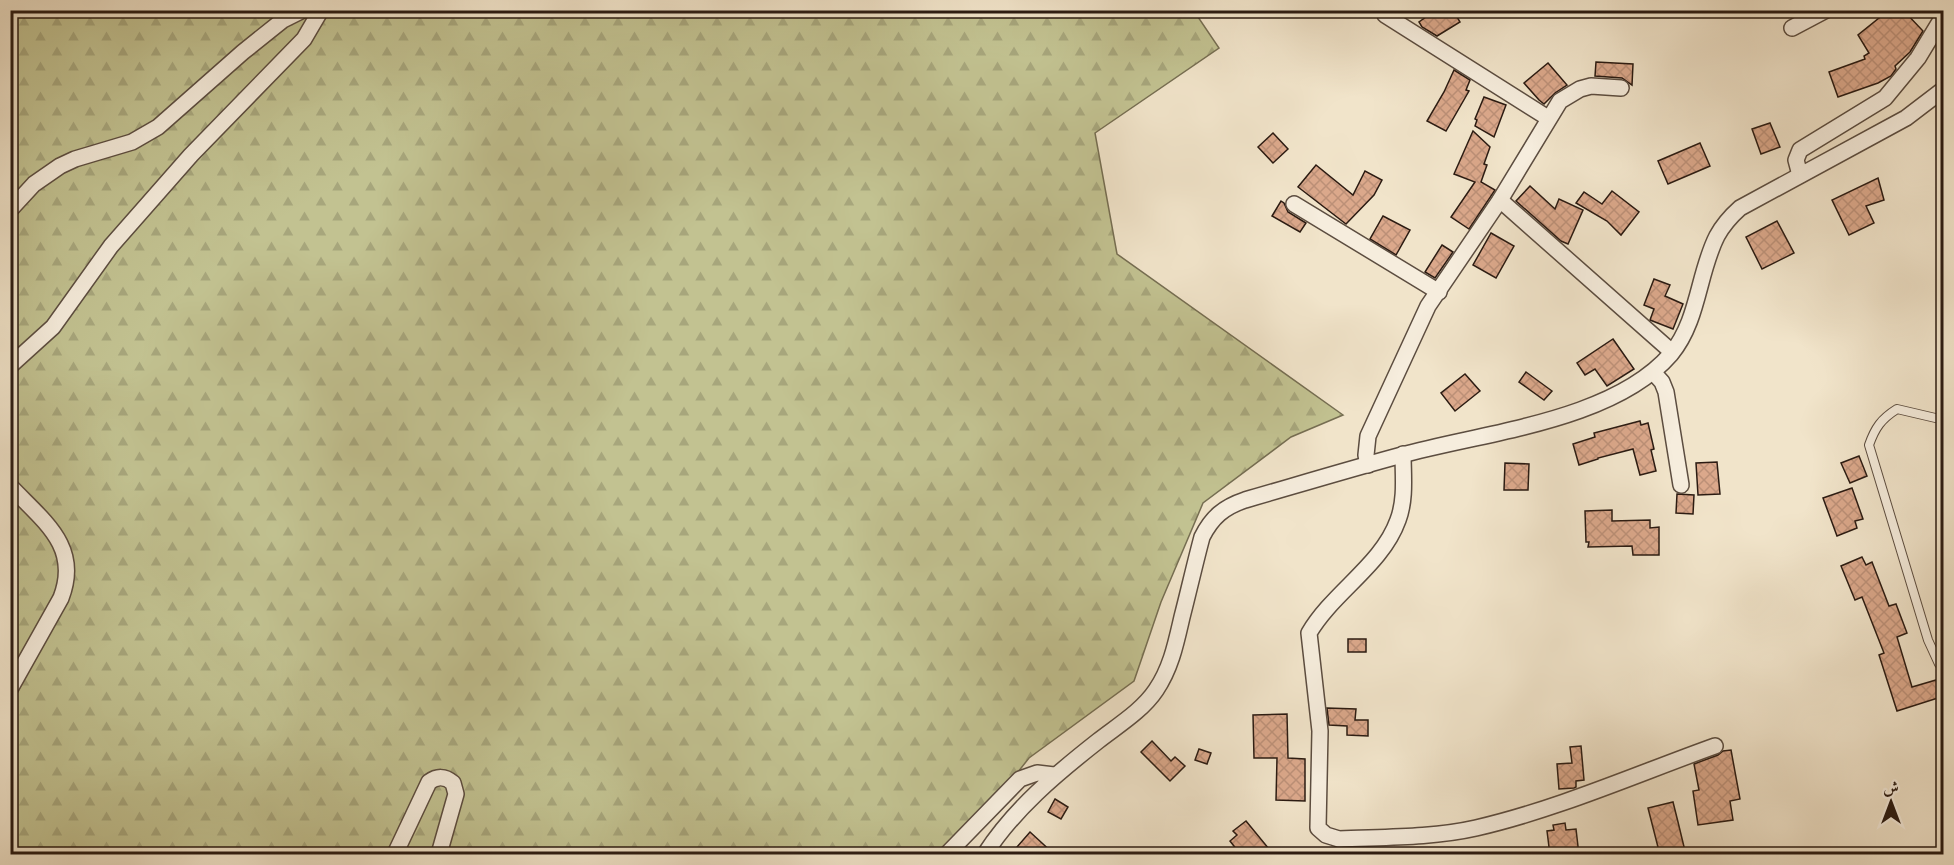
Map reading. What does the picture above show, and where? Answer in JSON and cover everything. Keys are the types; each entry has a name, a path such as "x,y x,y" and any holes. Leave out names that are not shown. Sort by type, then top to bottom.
{"street":[{"path":"10,210 34,184 60,166 75,159 132,142 159,127 243,52 284,20 303,10"},
{"path":"10,366 53,327 111,246 191,155 304,39 321,10"},
{"path":"1792,28 1826,10"},
{"path":"1385,15 1548,118"},
{"path":"1800,175 1796,160 1800,150 1885,98 1918,58 1944,15"},
{"path":"1368,465 1366,446 1368,436 1428,306 1500,200 1548,118 1560,101 1580,89 1591,86 1621,88"},
{"path":"985,855 1025,805 1054,775 1139,710 1155,692 1167,672 1175,649 1202,537 1209,524 1219,513 1245,500 1402,454 1569,415 1632,387 1653,372 1672,352 1686,330 1717,237 1727,221 1740,208 1906,118 1944,89"},
{"path":"1500,200 1672,352"},
{"path":"1294,204 1438,292"},
{"path":"1653,372 1662,382 1666,393 1681,485"},
{"path":"1402,454 1403,494 1398,520 1381,551 1317,620 1309,633 1320,730 1318,828 1326,835 1339,839 1424,835 1475,828 1549,807 1715,746"},
{"path":"10,486 54,533 62,545 68,572 61,598 10,689"},
{"path":"947,855 1020,779 1037,773 1054,775"},
{"path":"395,855 429,782 443,777 453,783 456,794 439,855"}],"lane":[{"path":"1944,420 1897,409 1885,416 1875,427 1869,445 1928,640 1940,664 1944,667"}],"green space":[{"path":"10,11 1194,11 1219,48 1095,133 1117,254 1343,415 1291,437 1203,503 1161,602 1134,681 1029,758 988,810 945,854 11,854"}],"building":[{"path":"1436,10 1453,10 1460,22 1437,36 1422,27 1419,22"},
{"path":"1889,10 1903,10 1923,31 1910,52 1895,66 1896,69 1891,76 1838,97 1829,72 1865,59 1864,56 1869,53 1858,35"},
{"path":"1596,62 1633,64 1632,85 1622,78 1595,76"},
{"path":"1548,63 1567,85 1544,104 1524,83"},
{"path":"1454,70 1470,80 1466,90 1469,91 1446,131 1427,121"},
{"path":"1484,97 1506,105 1494,137 1475,126 1477,120 1475,119"},
{"path":"1770,123 1780,147 1761,154 1752,129"},
{"path":"1473,131 1490,147 1481,182 1495,190 1469,229 1451,217 1475,182 1454,174"},
{"path":"1273,133 1288,149 1273,163 1258,147"},
{"path":"1700,143 1710,166 1668,184 1658,161"},
{"path":"1316,165 1353,195 1365,171 1382,180 1374,195 1346,224 1298,187"},
{"path":"1878,178 1884,200 1866,206 1874,223 1849,235 1832,200"},
{"path":"1530,186 1555,209 1559,199 1583,210 1568,244 1561,241 1516,201"},
{"path":"1612,191 1639,212 1621,235 1607,221 1576,203 1584,192 1602,204"},
{"path":"1281,201 1288,212 1306,223 1300,232 1272,216"},
{"path":"1383,216 1410,230 1396,255 1370,239"},
{"path":"1777,221 1794,253 1762,269 1746,237"},
{"path":"1491,233 1514,246 1496,278 1473,265"},
{"path":"1442,245 1453,252 1435,278 1425,272"},
{"path":"1654,279 1670,285 1665,296 1683,304 1673,329 1650,320 1654,309 1644,305"},
{"path":"1613,339 1634,369 1607,386 1595,369 1585,375 1577,363"},
{"path":"1526,372 1552,391 1544,400 1519,382"},
{"path":"1465,374 1480,391 1455,411 1441,393"},
{"path":"1640,421 1641,425 1648,423 1656,471 1640,475 1633,449 1579,465 1573,444 1595,437 1594,433"},
{"path":"1859,456 1867,476 1850,483 1841,463"},
{"path":"1717,462 1720,494 1698,495 1696,463"},
{"path":"1505,463 1529,464 1528,490 1504,490"},
{"path":"1852,488 1863,519 1855,521 1857,528 1837,536 1823,498"},
{"path":"1677,494 1694,495 1693,514 1676,513"},
{"path":"1612,510 1612,521 1650,520 1650,528 1659,527 1659,555 1633,555 1632,546 1588,547 1585,511"},
{"path":"1862,557 1866,565 1872,562 1889,606 1896,604 1907,633 1897,637 1912,687 1936,680 1941,697 1897,711 1879,655 1884,653 1862,597 1855,600 1841,566"},
{"path":"1348,639 1366,639 1366,652 1348,652"},
{"path":"1327,708 1356,709 1355,720 1368,720 1368,736 1347,735 1347,726 1329,725"},
{"path":"1287,714 1288,758 1305,759 1305,801 1276,800 1277,758 1254,758 1253,715"},
{"path":"1152,741 1171,761 1175,757 1185,766 1170,781 1141,752"},
{"path":"1581,746 1584,780 1576,781 1574,788 1559,789 1557,764 1572,763 1570,747"},
{"path":"1199,749 1211,753 1207,764 1195,760"},
{"path":"1731,750 1740,799 1730,801 1733,820 1698,825 1693,791 1699,790 1694,764 1723,751"},
{"path":"1055,799 1068,807 1061,819 1048,812"},
{"path":"1673,802 1686,855 1660,855 1648,808"},
{"path":"1246,821 1274,855 1241,855 1230,841 1237,835 1233,831"},
{"path":"1565,823 1566,830 1576,829 1579,855 1550,855 1547,831 1554,830 1553,825"},
{"path":"1030,832 1055,855 1010,855"}]}
